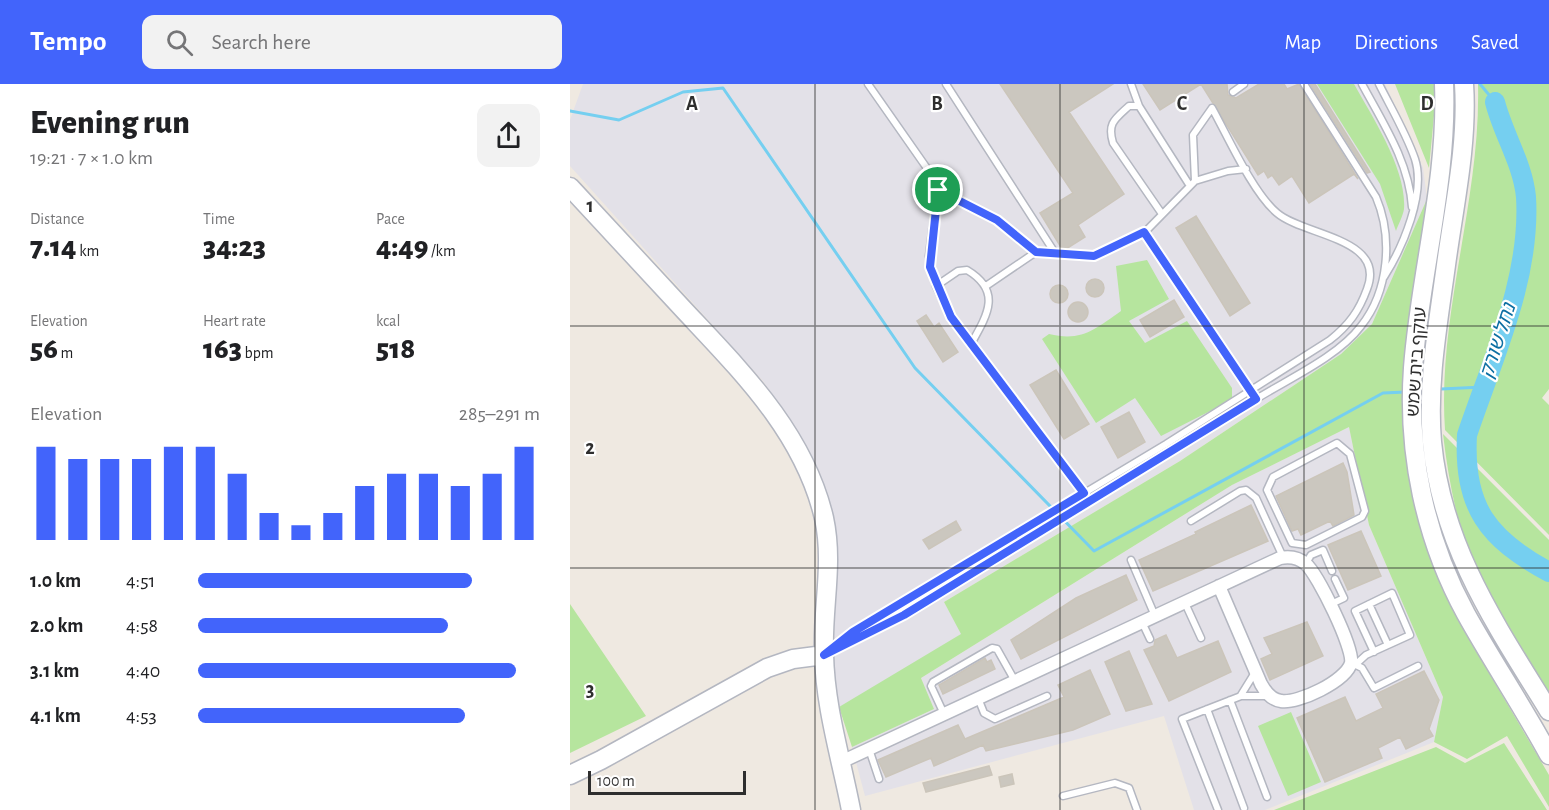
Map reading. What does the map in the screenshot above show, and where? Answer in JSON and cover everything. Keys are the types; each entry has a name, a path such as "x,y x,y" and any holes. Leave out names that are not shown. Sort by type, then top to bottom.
{"main road":[{"name":"עוקף בית שמש","path":"1444,84 1450,164 1432,369 1431,417 1435,464 1446,516 1468,573 1483,604 1549,711"},
{"name":"עוקף בית שמש","path":"1464,84 1413,367 1413,443 1421,494 1438,550 1460,602 1549,755"},
{"path":"570,187 757,388 790,435 811,478 824,518 829,548 825,680 851,810"},
{"path":"570,775 767,668 793,659 824,655"}],"street":[{"path":"841,762 1219,586 1288,557 1306,563 1350,647 1353,664 1340,679 1291,702 1271,697 1265,692 1219,586"}],"lane":[{"path":"868,84 931,170 938,184 929,256 936,286 951,317 1089,501"},
{"path":"946,84 1055,253"},
{"path":"1131,84 1139,106 1192,184"},
{"path":"1233,92 1244,84"},
{"path":"1304,84 1376,197 1384,215 1383,280"},
{"path":"1362,84 1394,144 1411,185 1412,210"},
{"path":"824,655 904,615 1256,399 1349,339 1369,314 1383,280 1395,259 1418,191 1415,159 1379,84"},
{"path":"1139,106 1129,106 1110,123 1109,131 1113,143 1162,214"},
{"path":"824,655 853,632 1250,390 1342,330 1358,312 1372,276 1367,259 1353,247 1287,220 1276,213 1246,169 1212,108 1193,135 1192,184"},
{"path":"938,190 997,220 1036,252 1094,256 1144,232 1192,184 1228,171 1246,169"},
{"path":"1144,232 1256,399"},
{"path":"986,286 1036,252"},
{"path":"936,286 958,271 967,270 986,286 990,301 971,344"},
{"path":"1288,557 1292,543 1267,490 1268,483 1273,477 1337,443 1350,454 1365,511 1362,517 1306,545 1292,543"},
{"path":"1191,520 1240,491 1246,490 1256,498 1288,557"},
{"path":"1306,563 1311,555 1323,550 1332,571"},
{"path":"1131,560 1155,616"},
{"path":"1329,605 1344,598 1335,579"},
{"path":"1353,664 1410,635 1392,593 1355,611 1374,652"},
{"path":"1185,602 1201,638"},
{"path":"1369,604 1388,645"},
{"path":"1142,622 1150,639"},
{"path":"944,714 931,686 933,682 992,648 997,649 1002,655 1015,681"},
{"path":"1353,664 1362,668 1374,688 1418,666"},
{"path":"1241,696 1250,685 1255,670"},
{"path":"978,698 984,713 995,719 1047,696"},
{"path":"1218,810 1182,719 1241,696 1271,697"},
{"path":"1230,700 1267,797"},
{"path":"1207,709 1244,808"},
{"path":"869,749 879,779"},
{"path":"1063,796 1115,783 1129,788 1137,810"}],"shaded area":[{"path":"583,84 1385,84 1423,168 1427,199 1372,324 1341,354 1180,461 944,602 962,634 836,710 831,646 828,516 797,430 763,381 570,166 570,120"},
{"path":"1349,427 1369,525 1443,697 1434,742 1265,810 1194,810 1164,716 865,796 852,747 934,709 921,678 1232,485"}],"green space":[{"path":"1317,84 1354,84 1379,128 1395,161 1403,194 1404,209 1396,231 1380,184"},
{"path":"1395,84 1437,84 1429,168"},
{"path":"1478,84 1549,84 1549,389 1542,398 1549,405 1549,535 1445,430 1444,387 1447,343 1473,171"},
{"path":"1427,199 1429,207 1409,327 1423,533 1433,564 1458,620 1549,775 1549,807 1507,736 1467,759 1434,742 1443,697 1369,525 1349,427 1232,485 921,678 934,709 852,747 839,707 961,634 944,602 1180,461 1341,354 1372,324"},
{"path":"1147,260 1169,299 1129,321 1145,343 1187,321 1232,388 1232,400 1161,436 1135,398 1096,423 1042,339 1049,334 1071,336 1088,332 1121,311 1116,266"},
{"path":"1443,434 1549,540 1549,699 1516,652 1478,582 1458,520"},
{"path":"570,604 646,716 570,753"},
{"path":"1291,712 1321,782 1288,796 1258,726"},
{"path":"1504,743 1547,810 1274,810 1436,747 1465,763"}],"building":[{"path":"1000,84 1113,84 1069,112 1124,194 1078,225 1085,237 1066,249 1062,249 1040,213 1073,193"},
{"path":"1143,84 1201,84 1160,110"},
{"path":"1201,84 1227,84 1228,95 1236,98 1259,84 1284,84 1287,89 1299,84 1358,179 1354,174 1309,203 1292,176 1279,185 1272,175 1268,178 1264,171 1258,175"},
{"path":"1310,84 1315,84 1370,172 1367,173"},
{"path":"1196,216 1250,303 1230,316 1176,228"},
{"path":"1091,279 1099,279 1104,284 1102,295 1091,297 1086,292 1086,284"},
{"path":"1055,285 1063,285 1068,290 1066,301 1055,303 1050,298 1050,290"},
{"path":"1174,300 1184,317 1150,337 1140,320"},
{"path":"1078,302 1085,305 1088,312 1085,319 1078,322 1071,319 1068,312 1071,305"},
{"path":"926,315 934,327 939,323 958,352 943,362 917,321"},
{"path":"1056,370 1089,424 1064,439 1030,385"},
{"path":"1129,412 1145,442 1118,458 1101,427"},
{"path":"1343,463 1347,472 1354,515 1333,526 1330,521 1301,535 1298,529 1292,531 1276,496"},
{"path":"1251,505 1268,541 1153,591 1139,560"},
{"path":"956,521 961,530 929,549 923,540"},
{"path":"1361,531 1381,576 1348,590 1328,545"},
{"path":"1126,575 1137,600 1021,659 1011,640 1076,598"},
{"path":"1307,622 1323,656 1270,680 1261,659 1272,654 1264,638"},
{"path":"1166,635 1177,658 1218,641 1231,672 1169,701 1144,650 1154,646 1155,640"},
{"path":"1129,651 1152,704 1126,711 1105,662"},
{"path":"985,658 987,662 991,660 995,669 943,694 939,685"},
{"path":"1090,670 1110,714 1073,730 986,751 983,745 934,766 931,758 886,777 878,760 958,725 965,739 1064,697 1058,685"},
{"path":"1424,671 1439,700 1429,729 1433,736 1406,749 1400,737 1378,748 1382,758 1325,782 1297,718 1345,697 1356,721 1383,708 1376,694"},
{"path":"989,766 992,775 926,792 923,783"},
{"path":"1012,774 1014,784 1001,787 999,777"}],"waterway":[{"name":"נחל שורק","path":"1480,84 1495,102"},
{"path":"570,111 619,120 683,92 723,88 915,368 1094,551 1383,393 1406,392"},
{"name":"נחל שורק","path":"1495,102 1524,185 1526,228 1516,289 1508,319 1467,435 1467,460 1475,501 1484,518 1495,533 1510,547 1549,572"},
{"path":"1441,389 1483,387"}],"route":[{"path":"938,190 997,220 1036,252 1094,256 1144,232 1256,399 904,615 824,655 853,632 1084,493 951,317 936,286 929,256 938,190"}]}
